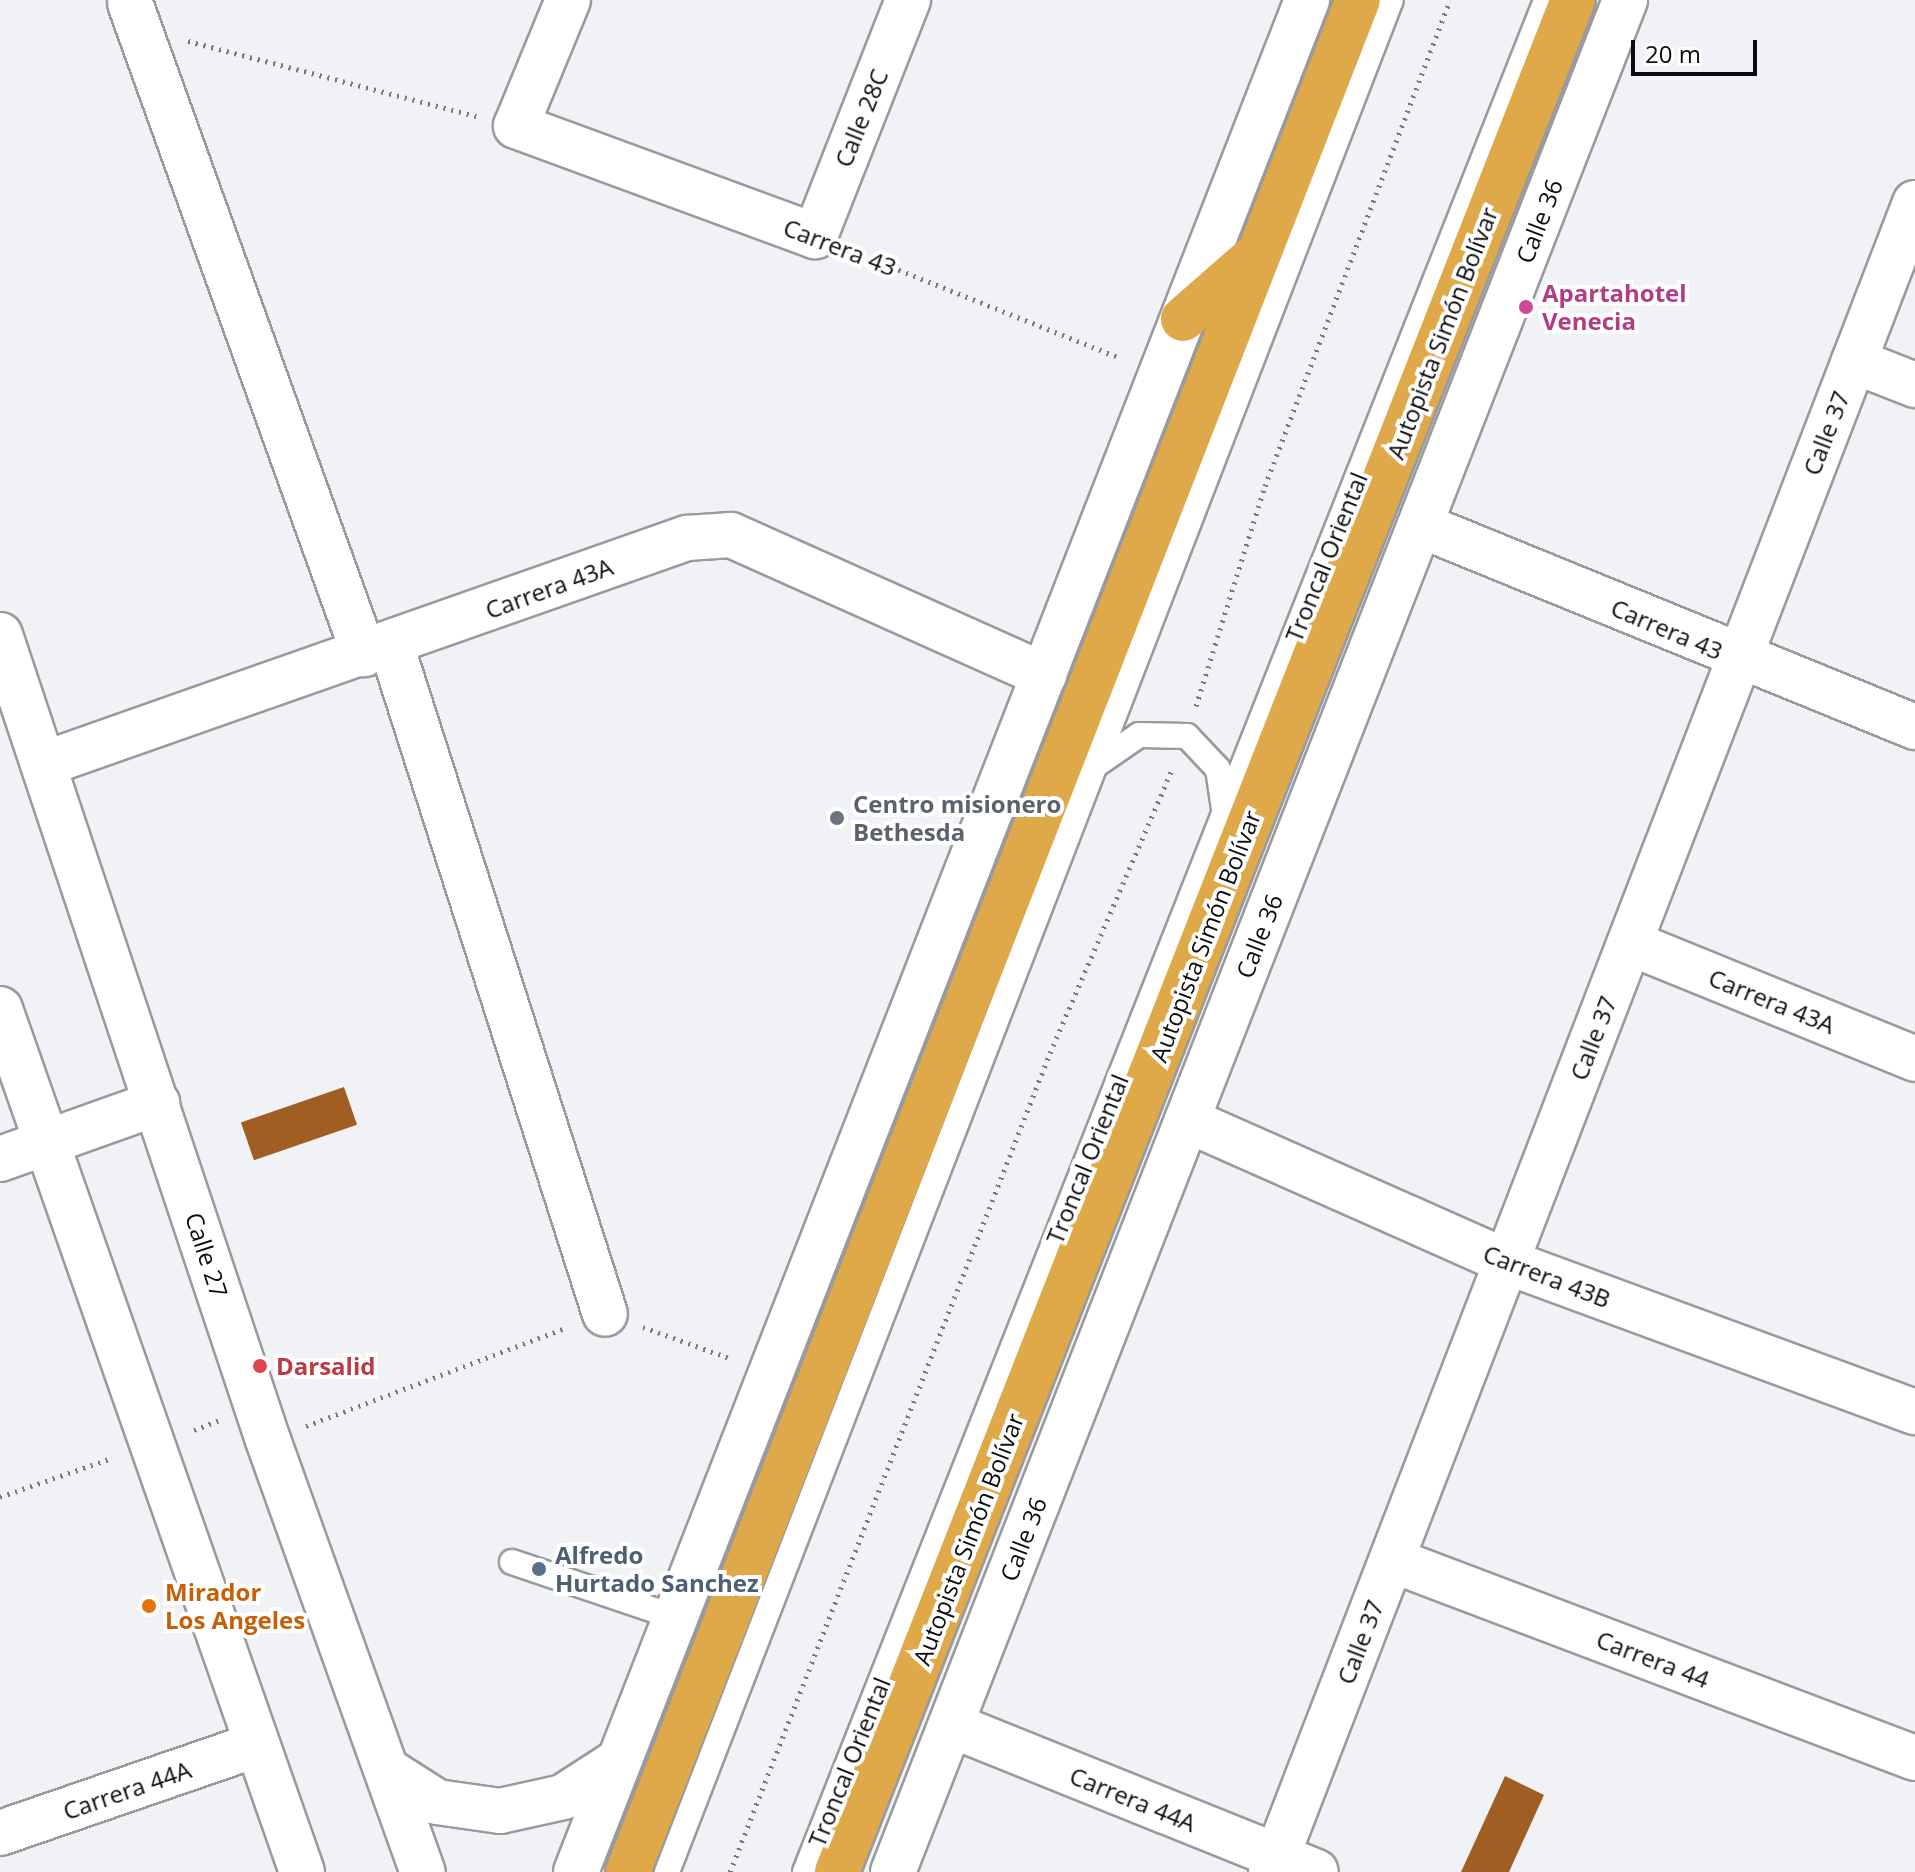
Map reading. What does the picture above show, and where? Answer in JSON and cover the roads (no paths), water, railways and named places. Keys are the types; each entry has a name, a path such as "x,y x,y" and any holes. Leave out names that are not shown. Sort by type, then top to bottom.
{"highway":[{"path":"628,1872 1358,0"},
{"name":"Autopista Simón Bolívar","path":"837,1872 1573,0"},
{"path":"1183,319 1260,252"}],"street":[{"name":"Carrera 43","path":"568,0 516,126 815,236"},
{"name":"Calle 28C","path":"815,236 908,0"},
{"path":"576,1872 1307,0"},
{"name":"Calle 36","path":"893,1872 1625,0"},
{"path":"135,15 378,650 605,1314"},
{"name":"Calle 37","path":"1288,1867 1392,1560 1915,203"},
{"path":"1854,361 1915,385"},
{"name":"Carrera 43","path":"1420,525 1739,659 1915,727"},
{"name":"Carrera 43A","path":"44,764 378,650 687,538 731,535 1044,675"},
{"name":"Calle 27","path":"0,635 268,1440 423,1872"},
{"name":"Carrera 43A","path":"1630,943 1915,1059"},
{"path":"0,1009 253,1746 302,1872"},
{"path":"0,1159 157,1103"},
{"name":"Carrera 43B","path":"1187,1120 1507,1262 1915,1412"},
{"name":"Carrera 44","path":"1392,1560 1915,1758"},
{"name":"Carrera 44A","path":"951,1725 1288,1867"},
{"name":"Carrera 44A","path":"0,1833 253,1746"},
{"path":"387,1770 437,1802 500,1811 563,1797 617,1762"}],"lane":[{"path":"667,1872 1391,0"},
{"name":"Troncal Oriental","path":"805,1872 1546,0"},
{"path":"1095,766 1139,735 1187,736 1218,769 1225,812"},
{"path":"512,1562 677,1618"}],"place":[{"name":"Apartahotel Venecia","path":"1526,307"},
{"name":"Centro misionero Bethesda","path":"837,818"},
{"name":"Darsalid","path":"260,1366"},
{"name":"Alfredo Hurtado Sanchez","path":"539,1569"},
{"name":"Mirador Los Angeles","path":"149,1606"}]}
